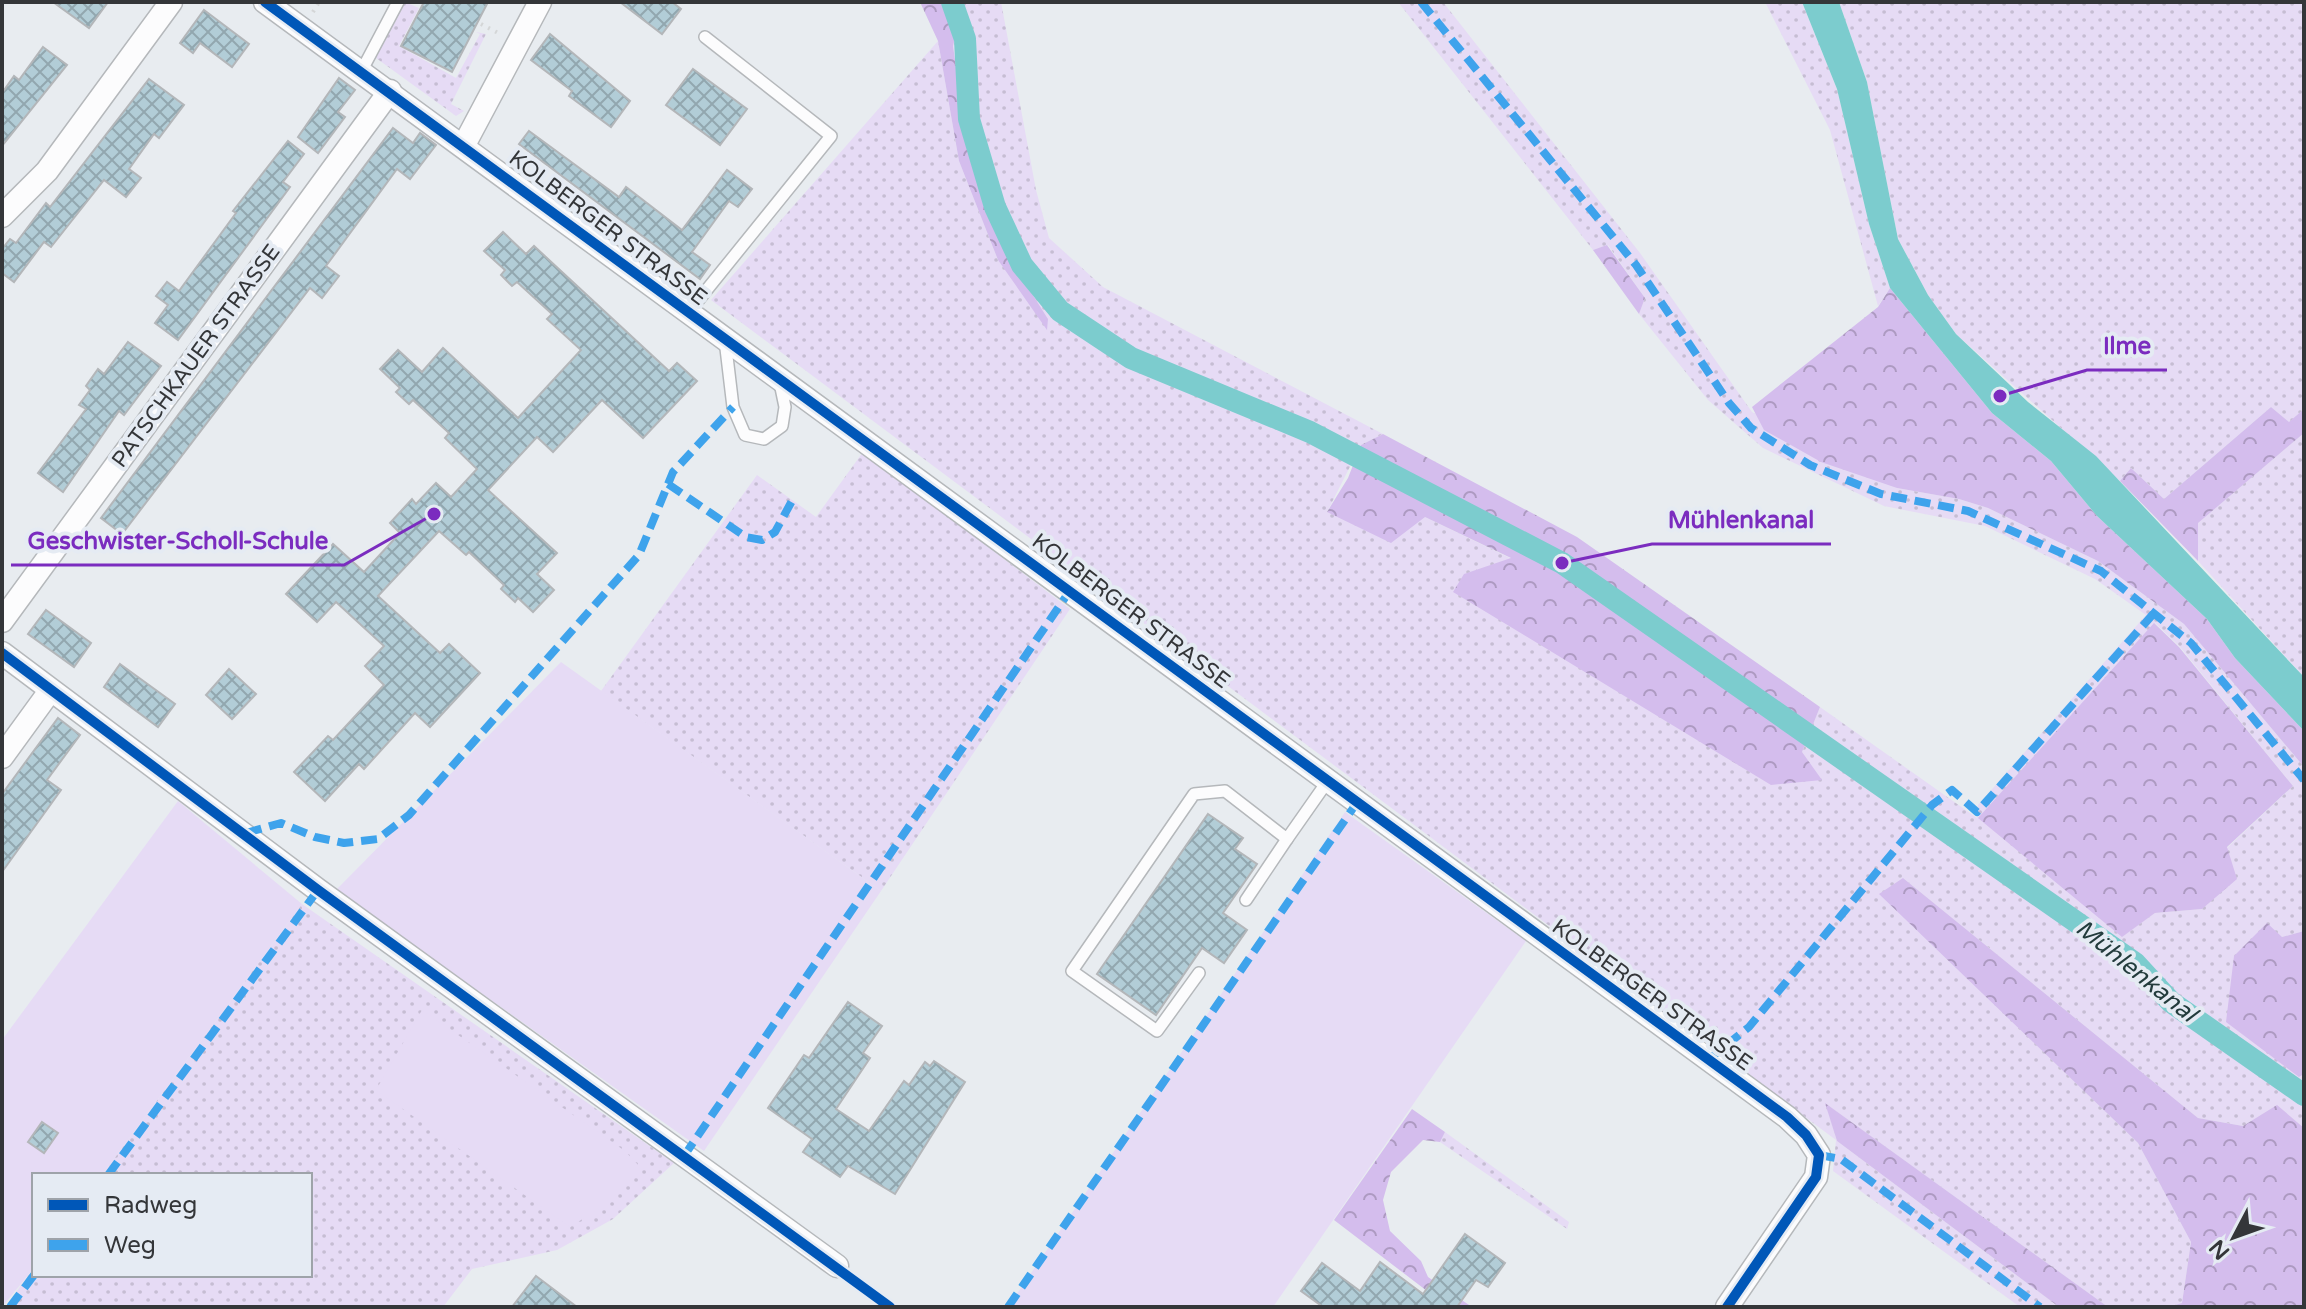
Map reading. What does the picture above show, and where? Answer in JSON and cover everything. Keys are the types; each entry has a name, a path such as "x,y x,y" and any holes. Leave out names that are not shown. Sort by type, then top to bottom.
{"street":[{"path":"2,216 47,171 171,2"},
{"name":"KOLBERGER STRASSE","path":"265,2 464,145 779,380 1071,589 1327,782 1787,1117 1806,1135 1819,1155 1816,1177 1727,1307"},
{"path":"464,145 540,2"},
{"name":"PATSCHKAUER STRASSE","path":"2,621 390,91"},
{"path":"2,653 181,784 318,890 837,1266"},
{"path":"2,757 50,691"}],"lane":[{"path":"362,70 398,2"},
{"path":"688,313 831,136 705,37"},
{"path":"725,340 733,407 745,435 764,439 782,426 785,407 779,380"},
{"path":"1246,900 1327,782"},
{"path":"1199,973 1157,1031 1072,971 1194,794 1225,791 1287,839"}],"shaded area":[{"path":"405,2 419,8 399,46 456,78 480,34 476,32 486,34 451,104 464,111 456,116 376,58"},
{"path":"964,2 1001,2 1036,190 1049,238 1103,287 1383,434 1361,445 1327,512 1425,517 1512,559 1465,574 1802,752 1820,707 1977,818 1978,805 2146,615 2095,579 1985,526 1884,506 1763,448 1708,400 1639,314 1645,298 1608,245 1593,250 1398,2 1443,2 1640,253 1752,412 1897,488 1959,499 1988,508 2098,561 2184,624 2304,767 2304,931 2282,937 2299,1077 2304,1074 2304,1128 2277,1106 2243,1126 2198,1118 1903,878 2016,1025 2138,1143 2191,1242 2182,1303 2168,1307 2108,1307 1826,1104 1837,1141 2059,1307 2020,1307 1833,1171 1836,1140 711,300 938,41 959,161 998,260 1048,319 1006,252 969,155 953,46","holes":["2155,623 2180,647 2293,786 2227,848 2202,909 2155,913 2122,936"]},
{"path":"1765,2 1802,2 1837,89 1869,224 1890,288 1878,306 1830,130"},
{"path":"1839,2 2304,2 2304,409 2289,423 2271,407 2164,499 2131,468 2120,481 1956,334 1928,295 1898,239 1867,82"},
{"path":"2304,433 2304,677 2198,561 2197,523"},
{"path":"863,452 1070,609 881,891 601,691 757,475 816,517"},
{"path":"561,662 881,891 704,1151 336,890"},
{"path":"178,801 302,904 103,1173 32,1173 32,1270 2,1307 2,1040"},
{"path":"1345,812 1526,941 1273,1307 1008,1307"},
{"path":"302,904 674,1163 613,1219 557,1250 472,1269 443,1307 5,1307 32,1271 32,1277 312,1277 312,1173 103,1173"},
{"path":"422,1010 625,1151 642,1169 603,1206 570,1227 376,1090"},
{"path":"1445,1132 1569,1222 1567,1229 1440,1142"}],"green space":[{"path":"920,2 964,2 953,46 969,155 1006,252 1048,319 1047,330 998,260 959,161 938,41"},
{"path":"1607,245 1645,298 1639,314 1593,250"},
{"path":"1890,288 1992,413 2051,461 2097,516 2207,619 2235,658 2304,731 2304,767 2184,624 2098,561 1988,508 1959,499 1897,488 1821,462 1764,430 1752,407 1878,307"},
{"path":"2271,407 2289,422 2304,409 2304,433 2198,523 2198,561 2120,481 2131,468 2164,499"},
{"path":"1383,434 1577,537 1820,707 1802,752 1822,780 1771,785 1453,592 1464,574 1511,558 1425,517 1391,543 1327,512 1348,478 1361,445"},
{"path":"2154,623 2179,647 2293,786 2227,847 2237,879 2202,909 2155,913 2122,937 1978,818"},
{"path":"1903,878 2198,1118 2243,1126 2277,1105 2304,1128 2304,1307 2168,1307 2182,1303 2191,1242 2138,1143 1879,894"},
{"path":"2267,923 2282,937 2304,931 2304,1074 2299,1077 2226,1022 2234,956"},
{"path":"1825,1103 2108,1307 2059,1307 1837,1141"},
{"path":"1412,1109 1445,1132 1440,1142 1423,1140 1391,1172 1383,1200 1390,1231 1421,1261 1428,1277 1472,1307 1448,1307 1334,1220"}],"water":[{"path":"1802,2 1839,2 1867,82 1898,239 1928,295 1956,334 2028,402 2096,456 2304,677 2304,731 2235,658 2207,619 2097,516 2051,461 1992,413 1890,288 1869,224 1837,89"}],"building":[{"path":"53,2 108,2 89,28"},
{"path":"424,2 488,2 452,72 401,46"},
{"path":"620,2 672,2 681,9 662,34"},
{"path":"204,10 249,44 232,67 200,43 193,53 180,43"},
{"path":"550,34 630,101 611,127 569,96 572,91 531,60"},
{"path":"43,47 67,65 2,146 2,93 14,76 19,80"},
{"path":"693,69 747,109 720,145 666,105"},
{"path":"339,78 355,90 338,112 345,117 318,153 298,137"},
{"path":"149,79 184,105 159,138 154,134 129,169 141,178 126,197 104,180 51,247 44,242 14,282 2,273 2,249 10,239 16,243 46,203 50,207"},
{"path":"393,128 413,143 420,133 436,145 410,179 397,169 326,266 339,276 322,298 310,288 122,534 101,518"},
{"path":"529,131 619,197 626,187 682,230 727,170 752,189 738,207 729,201 692,252 710,265 700,279 519,144"},
{"path":"288,141 304,154 283,182 290,187 178,340 155,323 168,305 156,296 167,282 179,291 236,213 233,211"},
{"path":"503,232 526,254 534,246 669,371 677,363 697,381 643,438 602,400 553,452 537,437 488,490 557,553 537,574 554,590 533,612 518,598 515,602 501,589 504,585 469,552 466,555 439,531 378,596 440,653 449,644 480,673 430,727 415,713 364,769 359,764 325,801 294,772 328,736 333,740 384,685 365,666 384,646 336,602 317,622 286,594 333,544 364,572 400,533 390,523 412,499 416,504 436,483 451,497 477,469 445,438 449,433 413,400 409,404 396,392 400,388 380,369 398,350 422,372 443,348 518,418 581,350 547,319 552,314 517,282 512,286 501,275 505,270 484,251"},
{"path":"128,342 161,366 124,415 119,411 63,492 38,473 86,409 79,405 90,390 86,386 98,369 104,374"},
{"path":"46,610 91,643 74,667 28,634"},
{"path":"120,664 175,704 158,727 104,687"},
{"path":"229,669 256,694 232,719 206,695"},
{"path":"58,718 80,735 47,780 61,790 2,872 2,794"},
{"path":"1208,814 1243,838 1235,849 1257,864 1223,913 1247,930 1224,963 1202,948 1156,1015 1097,974"},
{"path":"848,1002 882,1026 863,1053 870,1058 836,1109 869,1131 904,1081 909,1085 925,1062 930,1066 934,1061 965,1082 895,1194 848,1166 840,1177 803,1152 812,1139 768,1108 804,1055 809,1058"},
{"path":"42,1122 58,1133 44,1153 28,1142"},
{"path":"1465,1234 1505,1263 1488,1287 1476,1280 1457,1307 1323,1307 1301,1291 1322,1263 1360,1291 1380,1262 1423,1294"},
{"path":"536,1276 577,1307 512,1307"}],"waterway":[{"name":"Mühlenkanal","path":"952,2 965,39 969,119 995,207 1022,265 1060,311 1131,358 1310,432 1562,563 2135,963 2171,1002 2304,1095"}],"marked path":[{"path":"1421,2 1636,265 1729,403 1751,428 1810,465 1881,494 1968,511 2101,571 2191,643 2304,780"},
{"path":"246,833 281,823 315,837 344,843 378,839 409,815 639,555 673,472 733,407"},
{"path":"668,484 746,537 762,540 775,532 793,499"},
{"path":"684,1156 1071,589"},
{"path":"1708,1060 1749,1027 1932,805 1952,790 1977,812 2155,612"},
{"path":"1008,1307 1356,804"},
{"path":"109,1173 318,890"},
{"path":"1819,1155 1841,1159 2040,1307"},
{"path":"10,1307 32,1277"}],"cycle path":[{"path":"265,2 1787,1117 1806,1135 1819,1155 1816,1177 1727,1307"},
{"path":"2,653 318,890 890,1307"}],"place":[{"name":"Ilme","path":"2000,396"},
{"name":"Geschwister-Scholl-Schule","path":"434,514"},
{"name":"Mühlenkanal","path":"1562,563"}]}
